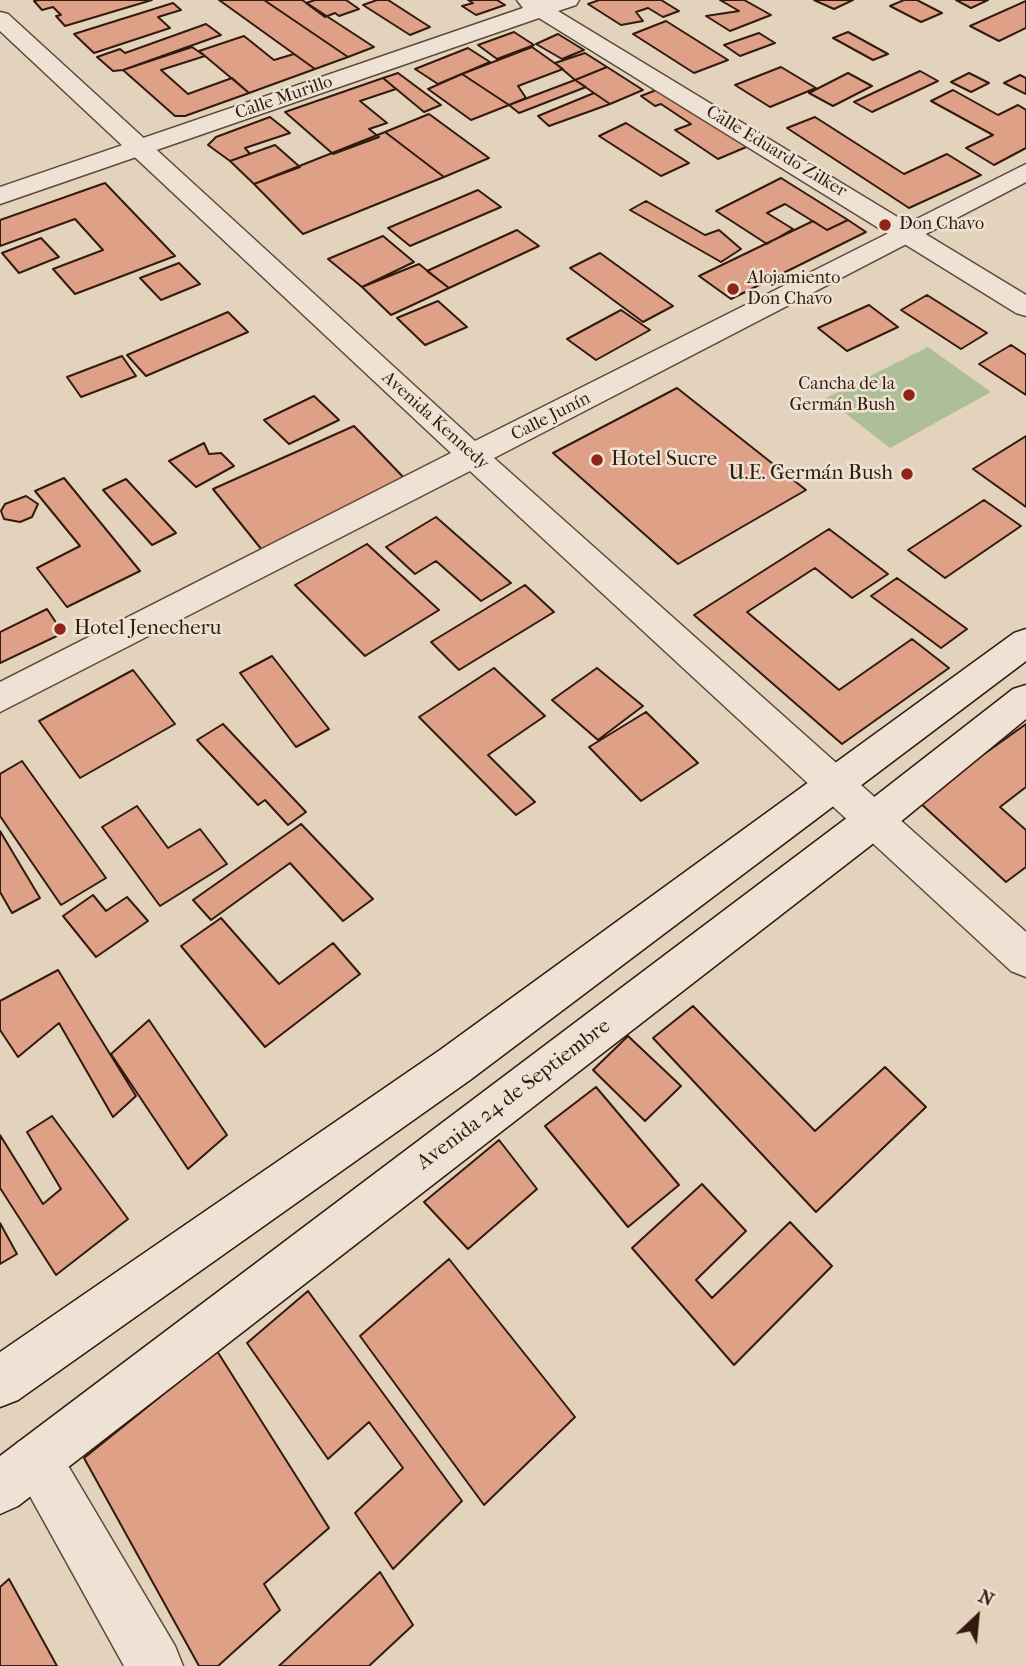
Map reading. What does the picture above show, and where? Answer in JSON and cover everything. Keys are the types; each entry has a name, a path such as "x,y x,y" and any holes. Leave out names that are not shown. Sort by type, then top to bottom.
{"street":[{"name":"Calle Murillo","path":"0,196 533,5 568,0"},
{"name":"Calle Eduardo Zilker","path":"533,5 908,232 1026,307"},
{"name":"Avenida Kennedy","path":"0,19 474,457 1026,958"},
{"name":"Calle Junín","path":"0,698 1026,172"},
{"path":"0,1382 455,1065 1026,642"},
{"name":"Avenida 24 de Septiembre","path":"18,1474 874,820 1026,699"},
{"path":"18,1474 155,1666"}],"green space":[{"name":"Cancha de la Germán Bush","path":"928,347 991,392 890,448 826,398"}],"building":[{"path":"152,0 65,26 56,16 61,15 53,7 42,10 34,1"},
{"path":"219,0 264,0 348,57 315,69"},
{"path":"264,0 302,0 374,47 348,57"},
{"path":"315,0 346,0 359,9 339,16 335,13 325,17 306,3"},
{"path":"377,0 388,0 430,27 410,35 363,5"},
{"path":"468,0 497,0 505,5 476,15 462,6 473,3"},
{"path":"599,0 661,0 679,11 663,17 648,8 636,12 643,21 621,25 588,4"},
{"path":"720,0 744,0 771,15 730,31 706,16 739,11"},
{"path":"814,0 853,0 834,9"},
{"path":"904,0 917,0 942,13 921,22 890,6"},
{"path":"956,0 988,0 971,8"},
{"path":"1026,1 1026,28 999,41 970,26"},
{"path":"173,3 181,10 158,17 170,28 94,53 74,34"},
{"path":"666,21 728,60 694,73 633,34"},
{"path":"206,24 221,35 123,70 113,71 97,57 120,49 125,53"},
{"path":"514,32 534,45 497,59 478,45"},
{"path":"848,32 888,54 873,60 833,38"},
{"path":"759,33 775,43 740,56 724,45"},
{"path":"558,34 584,50 562,59 536,44"},
{"path":"244,36 274,60 294,54 315,69 249,93 199,51"},
{"path":"192,47 205,56 161,70 188,94 232,78 249,93 185,116 175,116 123,70"},
{"path":"532,47 563,69 518,86 526,98 509,105 462,74"},
{"path":"468,48 490,62 438,84 415,69"},
{"path":"585,53 607,67 575,80 555,63"},
{"path":"607,67 643,90 610,104 575,80"},
{"path":"781,67 816,88 770,107 735,85"},
{"path":"920,71 938,81 872,112 854,102"},
{"path":"398,73 441,105 424,112 383,78"},
{"path":"848,73 872,86 833,106 809,93"},
{"path":"969,73 989,83 971,92 951,82"},
{"path":"462,74 509,105 471,120 428,89"},
{"path":"1020,75 1026,78 1026,94 1004,83"},
{"path":"383,78 396,89 360,101 387,123 369,129 379,137 333,154 285,112"},
{"path":"575,80 586,87 519,113 509,105"},
{"path":"664,87 751,145 718,159 675,130 691,124 661,104 655,106 641,96"},
{"path":"953,90 998,115 1018,105 1026,110 1026,148 994,165 966,148 993,135 931,101"},
{"path":"594,93 610,104 549,126 538,116"},
{"path":"429,114 489,158 444,177 385,132"},
{"path":"270,117 290,133 245,148 250,154 230,161 208,145 216,137"},
{"path":"815,117 904,174 947,154 981,175 909,208 787,128"},
{"path":"626,123 689,163 661,176 599,136"},
{"path":"385,132 444,177 303,234 254,184"},
{"path":"275,145 300,167 254,184 230,161"},
{"path":"781,178 848,220 827,230 785,204 767,213 793,229 767,244 716,211"},
{"path":"105,183 175,256 75,294 53,269 103,250 75,219 0,246 0,220"},
{"path":"478,190 501,207 410,246 388,228"},
{"path":"646,201 705,235 719,230 741,249 721,262 630,210"},
{"path":"848,220 866,232 731,299 699,276 813,221 827,230"},
{"path":"517,230 539,246 449,288 427,271"},
{"path":"383,236 414,262 362,287 328,259"},
{"path":"41,238 59,257 19,273 2,253"},
{"path":"600,253 673,306 643,322 570,268"},
{"path":"179,263 200,284 161,300 140,278"},
{"path":"419,264 449,288 391,315 362,287"},
{"path":"927,295 987,333 961,349 901,310"},
{"path":"438,301 467,327 425,345 397,318"},
{"path":"869,305 898,327 847,351 818,328"},
{"path":"621,310 650,330 596,360 567,339"},
{"path":"228,312 248,332 146,376 127,355"},
{"path":"1011,345 1026,355 1026,395 979,364"},
{"path":"122,356 136,376 81,397 67,377"},
{"path":"677,388 806,490 678,564 553,453"},
{"path":"314,396 339,420 289,444 264,420"},
{"path":"354,426 407,481 262,550 213,489"},
{"path":"1026,436 1026,507 973,469"},
{"path":"204,443 209,454 221,453 234,466 196,487 169,461"},
{"path":"64,478 140,571 67,607 37,568 80,546 35,491"},
{"path":"126,479 176,533 152,545 103,490"},
{"path":"26,496 38,504 32,517 20,522 4,519 1,511 5,504"},
{"path":"984,500 1021,526 945,578 908,550"},
{"path":"436,517 511,583 481,601 436,561 415,574 386,547"},
{"path":"829,529 888,574 852,598 815,568 747,612 839,690 912,639 949,668 842,744 694,615"},
{"path":"367,544 439,610 365,656 295,585"},
{"path":"897,578 967,629 941,648 871,596"},
{"path":"525,585 554,612 459,670 431,642"},
{"path":"47,609 63,633 0,663 0,632"},
{"path":"272,656 329,729 296,747 240,673"},
{"path":"494,668 545,716 488,755 535,802 516,815 419,717"},
{"path":"597,668 643,706 598,740 552,700"},
{"path":"133,670 175,724 80,778 39,721"},
{"path":"646,712 698,763 641,801 589,747"},
{"path":"223,724 306,812 288,825 265,800 258,805 197,740"},
{"path":"1026,724 1026,787 1000,807 1026,830 1026,867 1006,882 918,801"},
{"path":"22,761 106,878 61,905 0,816 0,774"},
{"path":"137,806 168,848 200,829 227,864 160,906 102,827"},
{"path":"301,824 373,899 343,921 290,863 211,920 193,900"},
{"path":"0,831 40,898 12,913 0,892"},
{"path":"93,895 106,911 127,897 148,921 96,957 63,916"},
{"path":"221,918 279,984 333,943 360,974 265,1047 181,946"},
{"path":"58,970 136,1096 113,1117 59,1023 18,1057 0,1030 0,1001"},
{"path":"693,1006 815,1131 885,1067 926,1107 816,1212 653,1038"},
{"path":"149,1020 227,1135 188,1169 111,1054"},
{"path":"628,1036 681,1086 645,1121 593,1070"},
{"path":"596,1087 679,1185 628,1227 545,1126"},
{"path":"52,1116 128,1219 56,1275 0,1188 0,1135 43,1204 61,1189 27,1132"},
{"path":"499,1140 537,1189 468,1249 424,1202"},
{"path":"702,1184 746,1231 696,1280 712,1298 790,1222 832,1266 734,1365 632,1248"},
{"path":"0,1223 17,1254 0,1264"},
{"path":"449,1259 575,1417 484,1505 360,1336"},
{"path":"308,1291 462,1501 393,1569 355,1513 403,1468 369,1422 328,1459 247,1343"},
{"path":"217,1351 329,1528 264,1584 280,1610 218,1666 199,1666 84,1458"},
{"path":"380,1572 413,1625 369,1666 279,1666"},
{"path":"9,1579 57,1666 0,1666 0,1587"}],"place":[{"name":"Don Chavo","path":"885,225"},
{"name":"Alojamiento Don Chavo","path":"733,289"},
{"name":"Cancha de la Germán Bush","path":"909,395"},
{"name":"Hotel Sucre","path":"597,460"},
{"name":"U.E. Germán Bush","path":"907,474"},
{"name":"Hotel Jenecheru","path":"60,629"}]}
